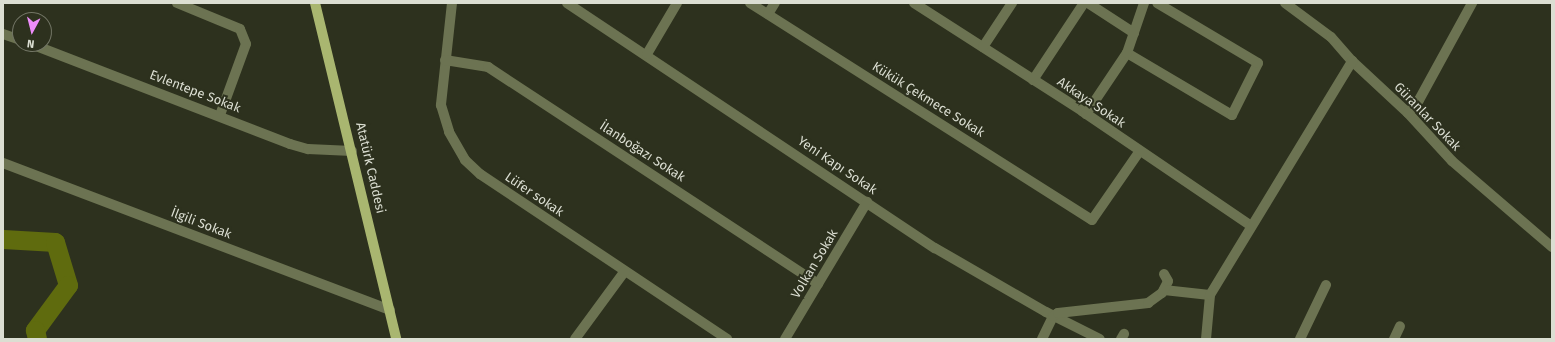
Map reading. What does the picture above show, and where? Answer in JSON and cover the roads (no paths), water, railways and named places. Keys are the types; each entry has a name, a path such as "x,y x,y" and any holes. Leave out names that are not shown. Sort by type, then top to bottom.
{"main road":[{"name":"Atatürk Caddesi","path":"315,3 352,150 396,339"}],"street":[{"path":"177,3 240,29 243,36 246,44 220,115"},
{"name":"Lüfer sokak","path":"452,3 441,105 449,132 465,160 480,174 727,339"},
{"name":"Yeni Kapı Sokak","path":"568,3 935,248 1053,316 1100,339"},
{"path":"646,54 677,3"},
{"name":"Kükük Çekmece Sokak","path":"750,3 1092,220 1139,152"},
{"path":"768,14 775,3"},
{"name":"Akkaya Sokak","path":"914,3 1086,114 1139,152 1251,226"},
{"path":"983,47 1012,3"},
{"path":"1033,80 1084,3"},
{"path":"1088,3 1134,33"},
{"path":"1086,114 1127,53 1144,3"},
{"path":"1127,53 1232,115 1258,62 1157,3"},
{"name":"Güranlar Sokak","path":"1285,3 1331,37 1352,61 1408,113 1452,161 1552,247"},
{"path":"1408,113 1419,100 1472,3"},
{"name":"Evlentepe Sokak","path":"52,52 220,115 302,148 352,150"},
{"name":"İlanboğazı Sokak","path":"445,60 488,67 818,284"},
{"path":"1206,339 1210,295 1352,61"},
{"name":"İlgili Sokak","path":"3,163 390,310"},
{"name":"Volkan Sokak","path":"785,339 867,202"},
{"path":"575,339 625,271"},
{"path":"1042,339 1053,316 1058,313 1148,303 1158,297 1164,290 1168,281 1164,274"},
{"path":"1300,339 1326,285"},
{"path":"1164,290 1210,295"},
{"path":"1394,339 1400,326"}],"waterway":[{"path":"3,239 55,242 68,285 35,330 37,339"}]}
